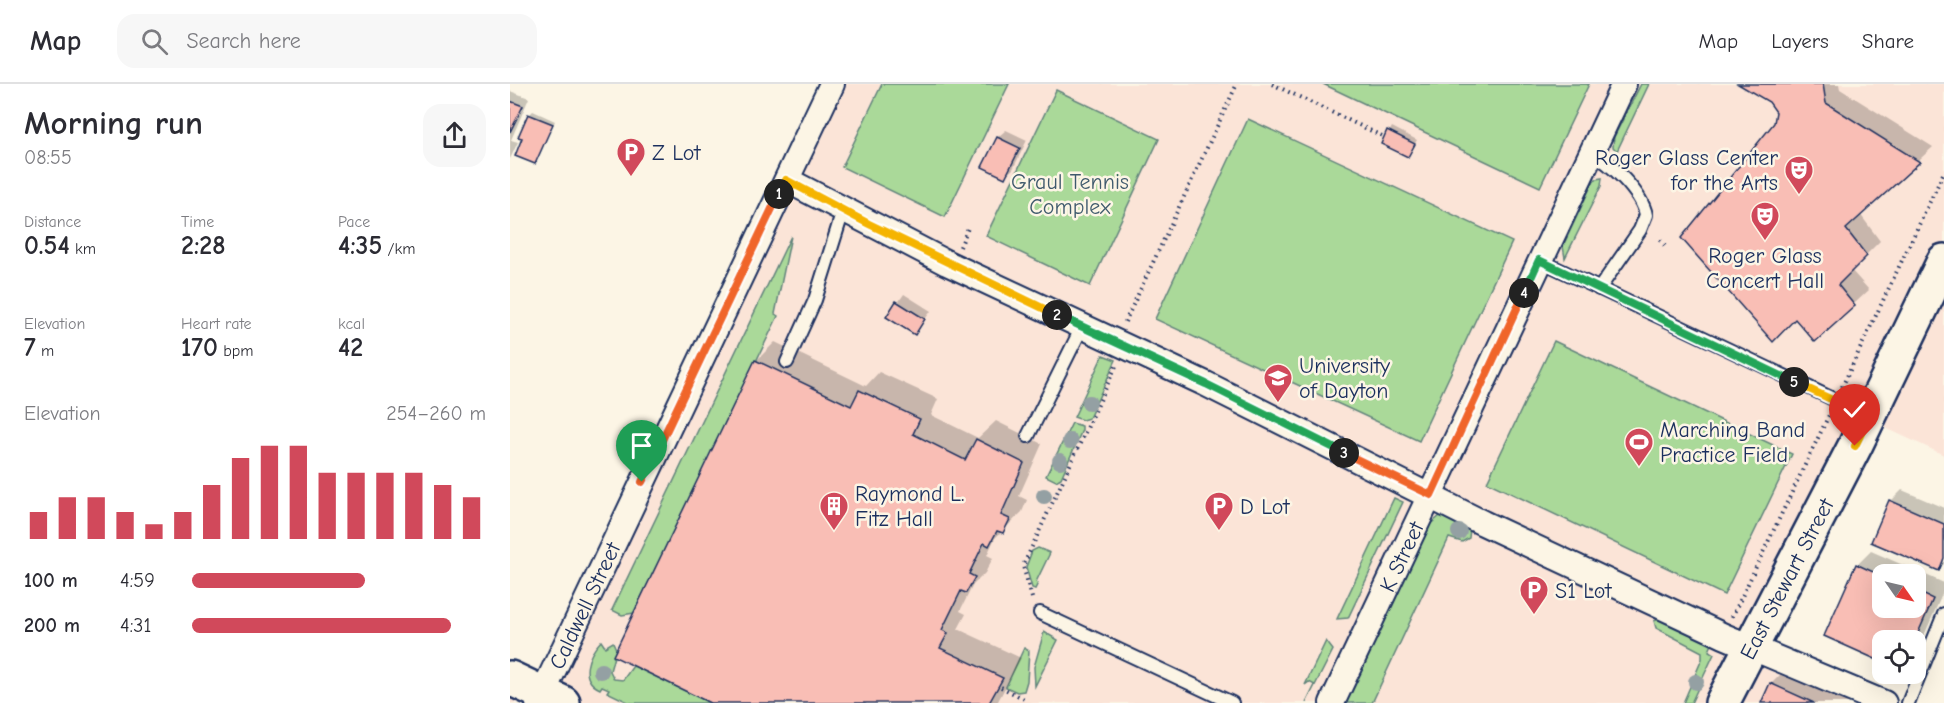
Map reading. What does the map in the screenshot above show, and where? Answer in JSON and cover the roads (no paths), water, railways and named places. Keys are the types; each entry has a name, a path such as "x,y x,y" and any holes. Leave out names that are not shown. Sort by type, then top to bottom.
{"main road":[{"name":"East Stewart Street","path":"1722,703 1869,417 1944,261"},
{"path":"510,678 548,700"}],"street":[{"name":"Caldwell Street","path":"548,700 832,84"},
{"name":"K Street","path":"1332,703 1624,84"},
{"path":"786,180 843,211 1082,327 1206,384 1631,593 1884,703"}],"lane":[{"path":"1591,153 1607,160 1643,203 1646,215 1640,230 1599,289"},
{"path":"787,362 815,300 843,211"},
{"path":"1539,260 1869,417"},
{"path":"1029,436 1082,327"},
{"path":"1040,613 1232,703"},
{"path":"1908,703 1944,614"}],"place":[{"name":"Z Lot","path":"631,178"},
{"name":"Roger Glass Center for the Arts","path":"1799,196"},
{"name":"Roger Glass Concert Hall","path":"1765,242"},
{"name":"University of Dayton","path":"1278,404"},
{"name":"Marching Band Practice Field","path":"1639,468"},
{"name":"Raymond L. Fitz Hall","path":"834,532"},
{"name":"D Lot","path":"1219,532"},
{"name":"S1 Lot","path":"1534,616"}],"park label":[{"name":"Graul Tennis Complex","path":"1070,194"}]}
